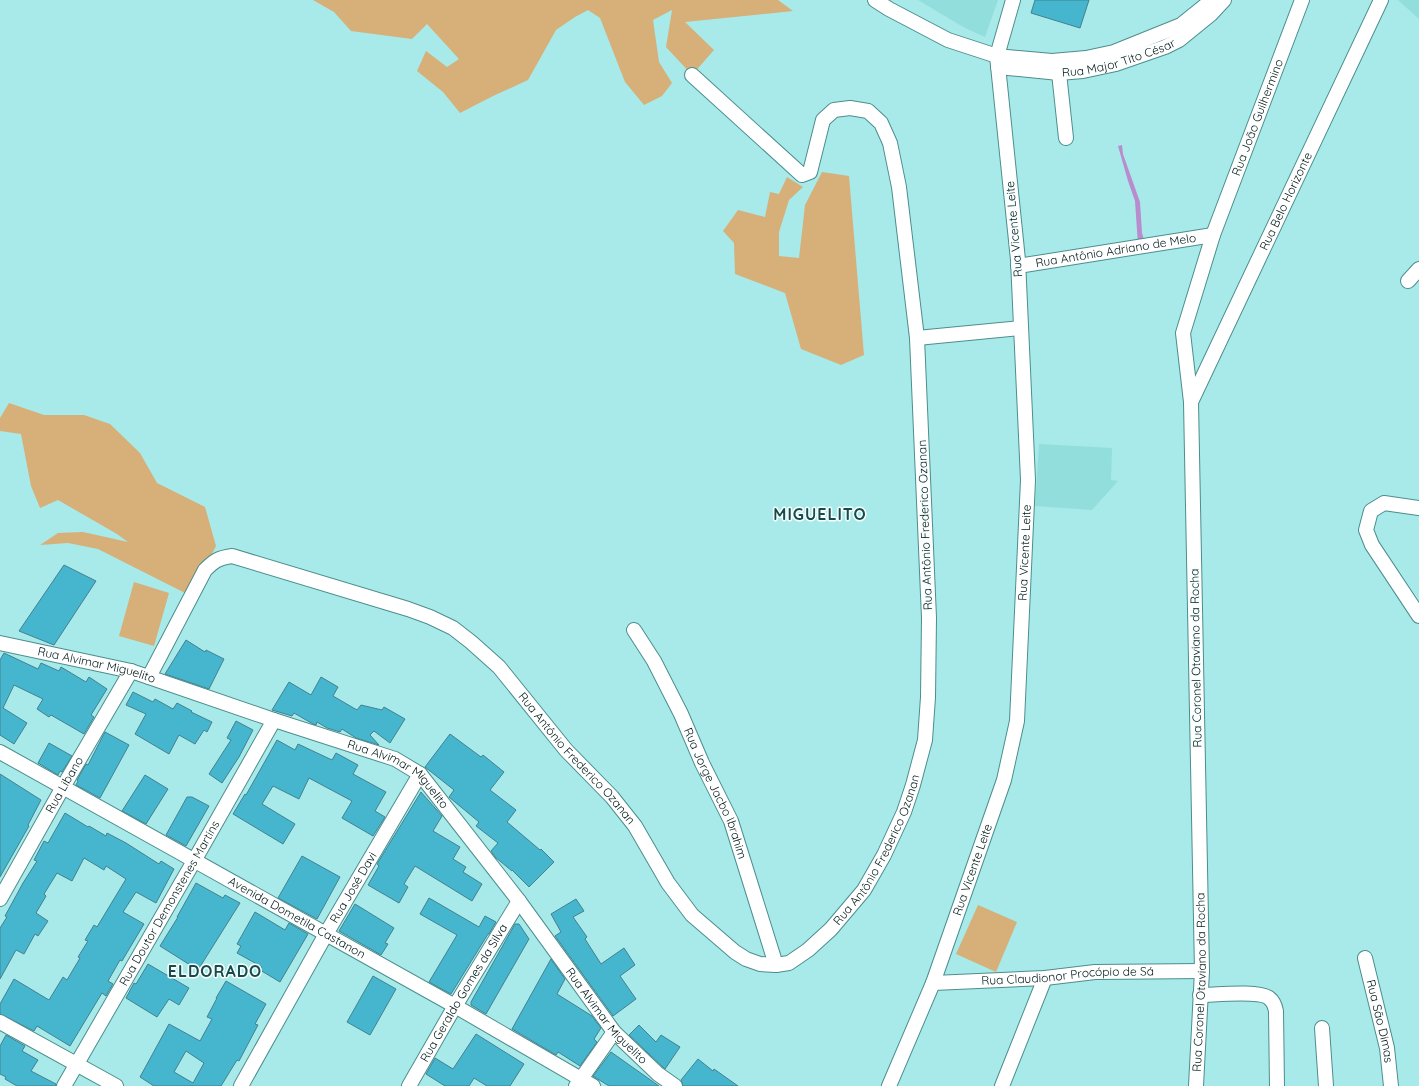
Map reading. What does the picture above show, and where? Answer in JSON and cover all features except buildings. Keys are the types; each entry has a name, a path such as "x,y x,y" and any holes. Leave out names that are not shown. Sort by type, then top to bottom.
{"street":[{"path":"875,0 948,40 997,62 1086,58 1114,52 1181,25 1212,0"},
{"name":"Rua Vicente Leite","path":"889,1086 933,983 1004,780 1017,721 1028,480 1018,266 997,62 1013,0"},
{"name":"Rua Major Tito César","path":"997,62 1059,73 1083,71 1116,64 1165,47 1193,30 1224,0"},
{"name":"Rua João Guilhermino","path":"1213,235 1302,0"},
{"name":"Rua Belo Horizonte","path":"1191,402 1381,0"},
{"path":"1059,73 1066,138"},
{"name":"Rua Antônio Frederico Ozanan","path":"149,677 204,570 217,559 224,557 232,556 430,617 453,628 499,667 566,750 612,797 635,826 668,883 692,915 719,939 746,959 760,964 776,965 789,963 808,950 831,929 864,890 884,855 904,812 925,740 928,697 929,618 917,338 899,187 890,143 881,123 868,111 850,108 834,110 823,120 810,172 802,175 692,75"},
{"name":"Rua Antônio Adriano de Melo","path":"1018,266 1213,235"},
{"name":"Rua Coronel Otaviano da Rocha","path":"1196,1086 1202,970 1191,402 1183,332 1213,235"},
{"path":"1408,281 1419,269"},
{"path":"917,338 1021,328"},
{"path":"1419,508 1384,503 1371,511 1366,530 1372,546 1419,616"},
{"name":"Rua Jorge Jacbo Ibrahim","path":"634,630 654,661 681,714 702,763 731,821 776,965"},
{"name":"Rua Alvimar Miguelito","path":"0,643 131,671 274,720 395,759 420,774 520,901 614,1032 658,1074 675,1086"},
{"name":"Rua Libano","path":"0,899 131,671"},
{"name":"Rua Doutor Demonstenes Martins","path":"64,1086 75,1064 194,861 274,720"},
{"name":"Avenida Dometila Castanon","path":"0,752 455,1006 578,1082 592,1086"},
{"name":"Rua José Davi","path":"241,1086 326,934 420,774"},
{"name":"Rua Geraldo Gomes da Silva","path":"410,1086 455,1006 520,901"},
{"name":"Rua São Dimas","path":"1365,958 1387,1048 1391,1086"},
{"name":"Rua Claudionor Procópio de Sá","path":"933,983 1045,978 1095,972 1202,970"},
{"path":"1002,1086 1045,978"},
{"path":"1200,995 1255,993 1265,995 1270,998 1276,1011 1277,1086"},
{"path":"0,1022 116,1086"},
{"path":"1322,1028 1326,1086"},
{"path":"578,1082 614,1032"}],"shaded area":[{"path":"313,0 778,0 793,11 685,22 714,50 692,75 666,47 672,10 653,20 659,62 672,83 662,96 644,105 625,82 600,18 588,10 556,30 528,80 460,113 443,92 417,71 426,51 447,67 459,59 427,24 412,39 351,31 334,12"},
{"path":"918,0 998,0 985,37 965,28"},
{"path":"1398,0 1419,0 1419,19"},
{"path":"1122,145 1123,154 1140,202 1142,233 1144,240 1138,245 1135,201 1118,146"},
{"path":"822,172 849,176 864,355 841,365 801,349 785,293 735,274 734,243 723,231 738,210 765,217 770,192 779,194 787,177 803,187 789,200 779,232 779,256 799,258 805,205"},
{"path":"9,403 44,415 84,415 110,424 140,453 157,483 205,507 216,546 191,596 98,549 68,543 40,545 58,533 83,532 128,542 117,534 58,500 40,508 31,486 21,434 0,431 0,418"},
{"path":"1039,444 1112,448 1111,480 1118,481 1092,510 1035,506"},
{"path":"134,582 169,593 154,646 119,636"},
{"path":"978,905 1017,922 996,972 956,954"}],"district":[{"name":"MIGUELITO","path":"820,514"},
{"name":"ELDORADO","path":"215,971"}]}
